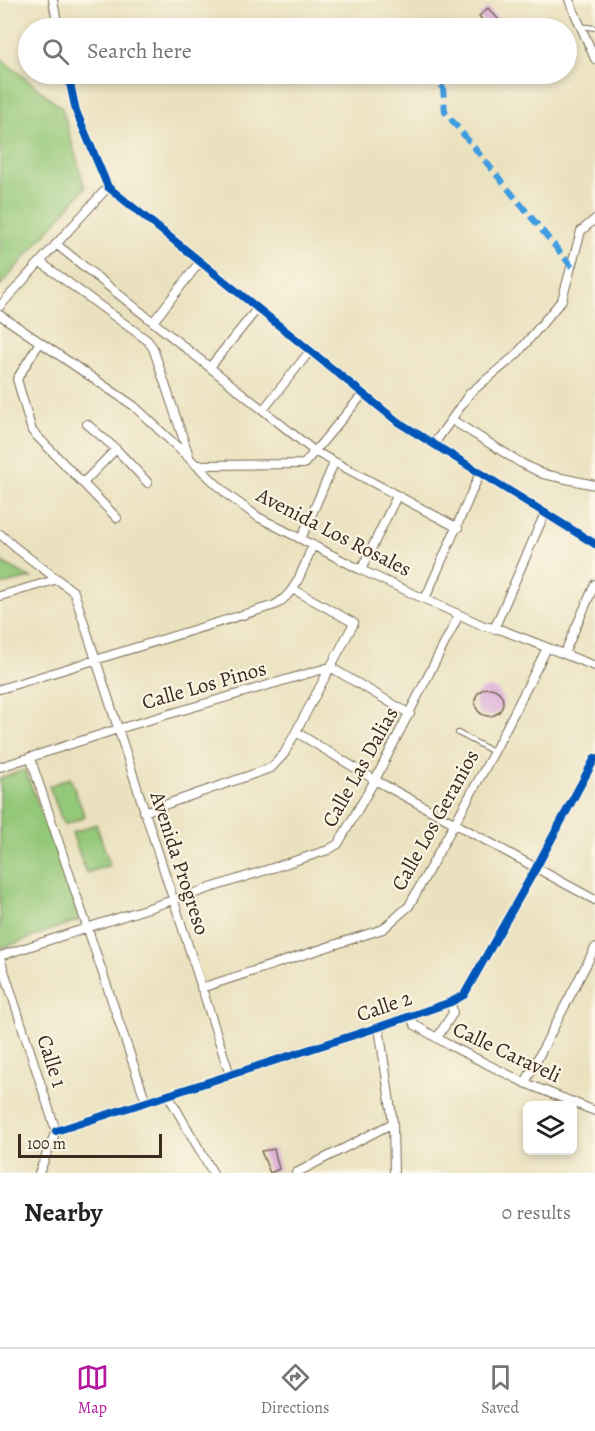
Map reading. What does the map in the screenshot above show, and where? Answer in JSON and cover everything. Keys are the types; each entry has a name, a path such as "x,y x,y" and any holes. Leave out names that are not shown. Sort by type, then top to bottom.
{"street":[{"path":"52,0 56,18"},
{"path":"569,0 577,18"},
{"path":"577,19 595,59"},
{"path":"70,84 76,111 108,188 398,422 595,544"},
{"path":"0,306 108,188"},
{"path":"434,444 470,393 516,355 562,300 581,231 595,219"},
{"path":"56,244 314,451 458,528"},
{"path":"40,262 147,340 153,348 193,462 303,464 363,394"},
{"path":"153,321 199,263"},
{"path":"210,367 257,309"},
{"name":"Avenida Los Rosales","path":"0,315 135,406 229,496 258,517 361,570 459,615 595,666"},
{"path":"40,342 20,371 17,383 32,431 117,518"},
{"path":"263,410 310,351"},
{"path":"452,420 543,474 595,485"},
{"path":"87,424 116,449 148,483"},
{"path":"84,482 116,449"},
{"path":"301,539 334,463"},
{"path":"425,599 458,528 480,473"},
{"path":"361,570 397,496"},
{"path":"494,629 544,513"},
{"name":"Avenida Progreso","path":"0,534 74,592 230,1075"},
{"path":"0,688 96,661 275,605 286,599 293,589 313,545"},
{"path":"0,596 58,579"},
{"path":"564,654 595,584"},
{"path":"144,812 271,768 284,754 354,623 293,589"},
{"name":"Calle Las Dalias","path":"0,957 328,850 338,844 410,714 459,615"},
{"name":"Calle Los Geranios","path":"201,988 383,929 409,906 494,752 547,648"},
{"path":"330,667 410,714"},
{"name":"Calle Los Pinos","path":"0,767 118,729 330,667"},
{"path":"296,732 375,780 595,900"},
{"path":"30,757 146,1102"},
{"name":"Calle 2","path":"56,1131 379,1027 451,1002 464,995 595,758"},
{"path":"525,1083 595,948"},
{"name":"Calle 1","path":"0,957 56,1131"},
{"path":"437,1038 453,1013 451,1002"},
{"name":"Calle Caraveli","path":"410,1016 415,1025 437,1038 525,1083 595,1111"},
{"path":"379,1027 393,1123 394,1173"},
{"path":"168,1095 213,1173"},
{"path":"296,1173 393,1123"},
{"path":"39,1173 56,1131"}],"lane":[{"path":"580,26 595,28"},
{"path":"458,733 494,752"}],"green space":[{"path":"0,58 18,73 18,84 32,84 62,108 85,188 0,286"},
{"path":"0,561 31,578 0,585"},
{"path":"25,770 82,919 0,949 0,778"},
{"path":"70,778 85,817 64,825 49,786"},
{"path":"96,824 110,865 86,873 72,833"}],"building":[{"path":"488,8 497,18 481,18 479,16"},
{"path":"489,688 499,692 503,702 499,712 489,716 479,712 475,702 479,692"},
{"path":"274,1149 279,1169 270,1173 261,1151"}],"marked path":[{"path":"438,84 443,88 445,112 572,267"}],"cycle path":[{"path":"70,84 76,111 108,187 398,422 595,544"},
{"path":"56,1131 379,1027 451,1002 464,995 595,758"}]}
